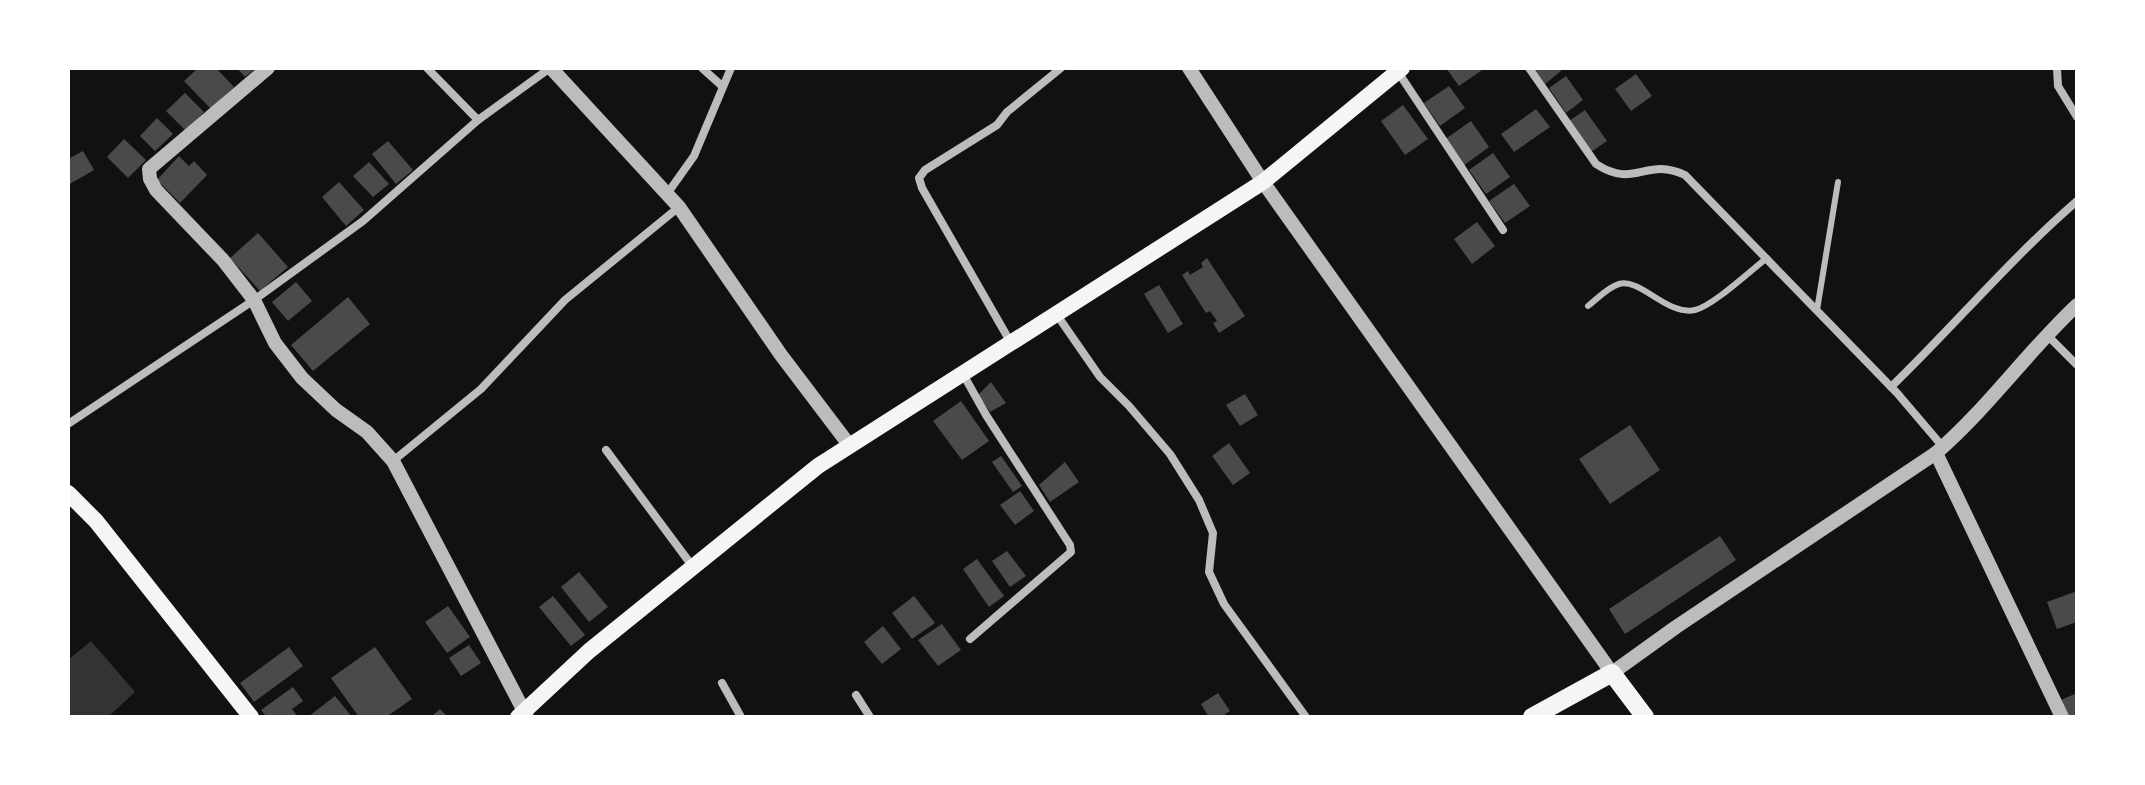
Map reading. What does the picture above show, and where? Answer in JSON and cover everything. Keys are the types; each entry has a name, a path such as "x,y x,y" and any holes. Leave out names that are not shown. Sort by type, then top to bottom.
{"main road":[{"path":"523,715 589,651 818,466 1263,182 1400,70"},
{"path":"68,493 96,521 251,717"},
{"path":"1532,717 1612,673 1645,717"}],"street":[{"path":"268,68 149,169 150,179 156,190 223,260 254,300 275,343 302,378 336,410 367,432 393,461 523,715"},
{"path":"427,68 478,120"},
{"path":"68,424 254,300 363,221 478,120 550,68 679,207 781,355 850,446"},
{"path":"702,68 722,86"},
{"path":"667,194 694,156 731,68"},
{"path":"1011,343 919,178 925,170 997,125 1007,112 1061,68"},
{"path":"1189,68 1263,182 1612,673 1940,450 1972,422 2077,305"},
{"path":"1529,68 1596,164 1612,174 1624,176 1659,167 1685,175 1891,387 1940,450 2062,717"},
{"path":"2057,68 2058,86 2077,117"},
{"path":"1400,70 1503,230"},
{"path":"1891,387 2029,244 2077,201"},
{"path":"393,461 481,389 565,300 679,207"},
{"path":"1056,314 1100,377 1170,454 1199,500 1213,533 1209,572 1224,604 1306,717"},
{"path":"2047,335 2077,365"},
{"path":"963,373 986,415 1070,545 1071,552 970,639"},
{"path":"606,450 693,567"},
{"path":"722,683 741,717"},
{"path":"856,695 870,717"}],"lane":[{"path":"1817,310 1838,182"},
{"path":"1588,306 1615,285 1625,283 1661,302 1694,310 1708,304 1767,258"}],"shaded area":[{"path":"91,641 135,692 108,717 68,717 68,660"}],"building":[{"path":"198,68 216,68 234,87 211,109 184,81"},
{"path":"237,68 256,68 245,77"},
{"path":"1446,68 1485,68 1459,86"},
{"path":"1534,68 1559,68 1561,71 1545,84"},
{"path":"1636,74 1652,96 1631,111 1615,89"},
{"path":"1566,76 1583,100 1566,113 1549,88"},
{"path":"1449,86 1465,108 1440,126 1424,103"},
{"path":"185,93 204,112 186,131 166,111"},
{"path":"1403,105 1428,139 1405,155 1381,121"},
{"path":"1536,109 1550,127 1514,152 1501,134"},
{"path":"1585,110 1607,141 1591,152 1569,121"},
{"path":"157,118 173,134 155,151 140,136"},
{"path":"1471,121 1489,147 1463,166 1444,140"},
{"path":"124,139 146,160 128,178 107,157"},
{"path":"388,141 413,170 396,184 372,154"},
{"path":"83,151 94,170 68,185 68,159"},
{"path":"1493,153 1510,177 1486,194 1469,170"},
{"path":"179,156 189,166 194,161 207,175 180,203 157,180"},
{"path":"369,162 389,184 373,197 353,176"},
{"path":"339,182 364,210 346,226 322,197"},
{"path":"1514,184 1530,206 1505,223 1489,201"},
{"path":"1477,222 1495,246 1472,264 1454,239"},
{"path":"258,233 288,267 260,291 230,258"},
{"path":"1207,258 1245,316 1219,333 1213,323 1217,321 1210,311 1206,313 1182,275 1188,271 1190,275 1203,267 1201,263"},
{"path":"296,282 312,301 288,321 272,302"},
{"path":"1159,285 1183,324 1168,333 1144,294"},
{"path":"348,297 370,324 313,371 291,345"},
{"path":"991,382 1006,403 990,412 978,395"},
{"path":"1245,394 1258,415 1240,426 1226,405"},
{"path":"961,401 989,441 962,460 933,421"},
{"path":"1630,425 1660,470 1610,504 1579,459"},
{"path":"1229,443 1250,473 1233,485 1212,456"},
{"path":"1001,456 1022,486 1013,492 992,462"},
{"path":"1065,462 1079,482 1050,502 1039,485"},
{"path":"1020,491 1034,511 1015,525 1000,505"},
{"path":"1720,536 1736,560 1625,634 1609,609"},
{"path":"1007,551 1026,576 1010,587 992,561"},
{"path":"977,559 1004,596 989,607 963,569"},
{"path":"579,572 608,607 589,622 561,587"},
{"path":"2077,591 2077,622 2057,629 2047,602"},
{"path":"553,596 585,635 571,646 539,607"},
{"path":"914,596 935,623 912,639 892,613"},
{"path":"448,606 470,637 447,653 425,622"},
{"path":"942,624 961,650 938,666 918,640"},
{"path":"883,626 901,649 882,664 864,642"},
{"path":"469,645 481,663 461,676 449,658"},
{"path":"289,647 303,666 254,702 240,683"},
{"path":"375,647 412,699 386,717 359,717 331,678"},
{"path":"293,687 303,701 292,709 298,717 267,717 261,710"},
{"path":"1218,693 1230,711 1225,714 1227,717 1209,717 1201,704"},
{"path":"2077,693 2077,717 2069,717 2061,700"},
{"path":"335,696 352,717 308,717"},
{"path":"440,709 448,717 431,717"}]}
